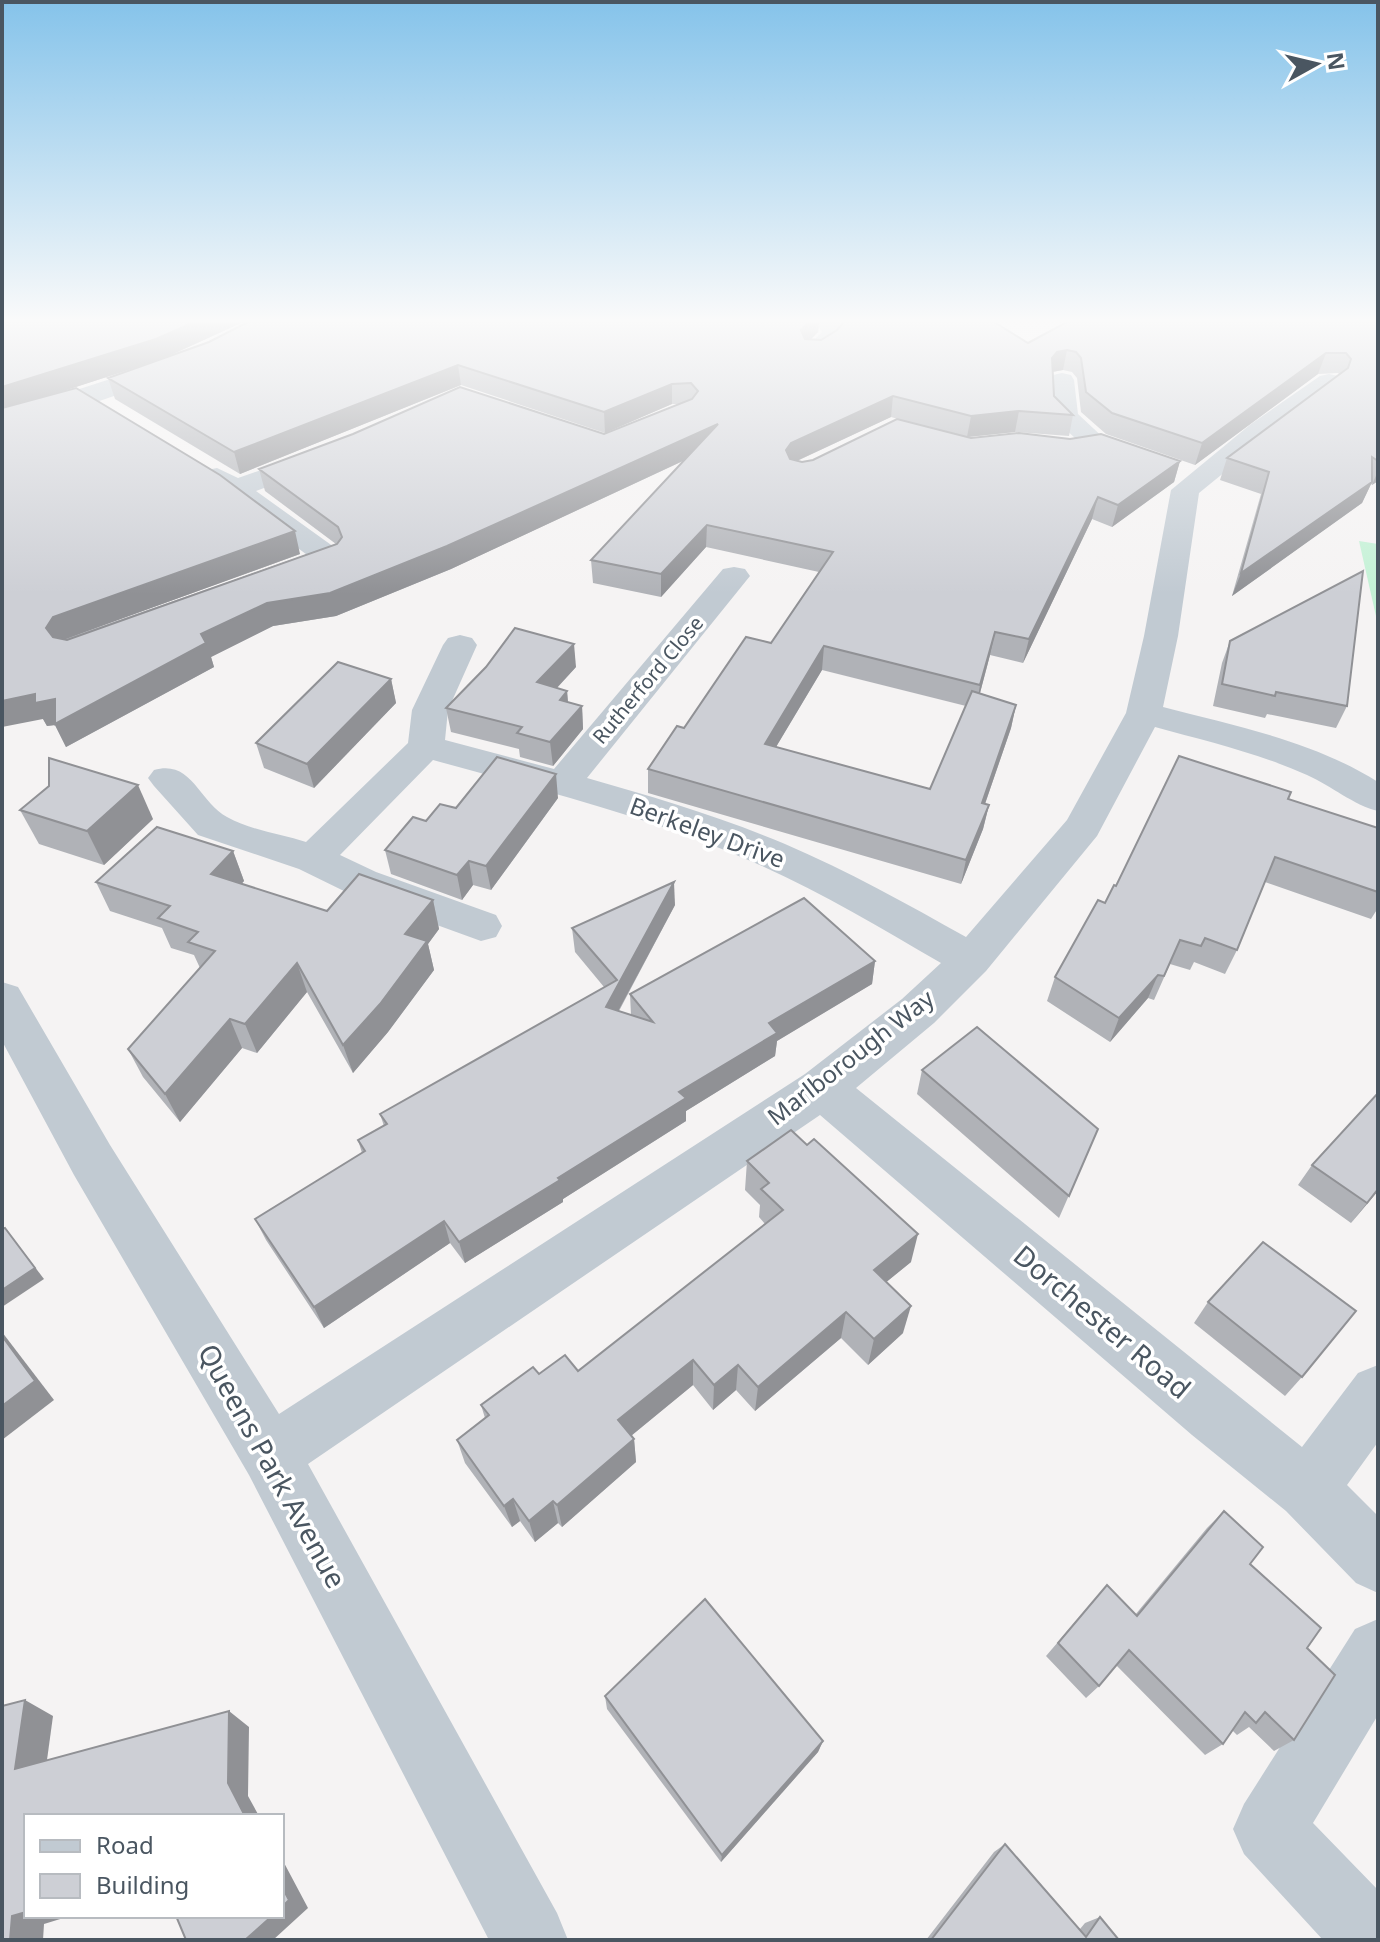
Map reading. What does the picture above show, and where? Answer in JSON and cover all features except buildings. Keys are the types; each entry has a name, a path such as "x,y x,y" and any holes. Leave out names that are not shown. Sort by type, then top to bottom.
{"street":[{"path":"2,422 35,413"},
{"path":"1065,413 1065,417 1096,443 1125,453"},
{"name":"Marlborough Way","path":"270,1454 822,1088 918,1011 971,960 1083,827 1144,713 1161,636 1171,559 1185,490 1184,473 1279,413"},
{"path":"1062,449 1077,451 1096,443"},
{"path":"238,488 346,447"},
{"path":"191,459 238,488 330,558 290,570"},
{"name":"Rutherford Close","path":"562,784 734,576"},
{"path":"313,859 426,746 430,710 460,645"},
{"path":"1144,713 1295,755 1350,779 1378,799"},
{"name":"Berkeley Drive","path":"426,746 562,784 736,839 829,879 971,960"},
{"path":"167,778 212,826 313,859 361,882 481,926"},
{"name":"Queens Park Avenue","path":"2,999 92,1160 270,1454 530,1940"},
{"name":"Dorchester Road","path":"822,1088 1213,1415 1308,1489 1378,1561"},
{"path":"1308,1489 1378,1393"},
{"path":"1374,1940 1269,1829 1378,1652"}],"green space":[{"path":"1359,541 1378,544 1378,625"}]}
